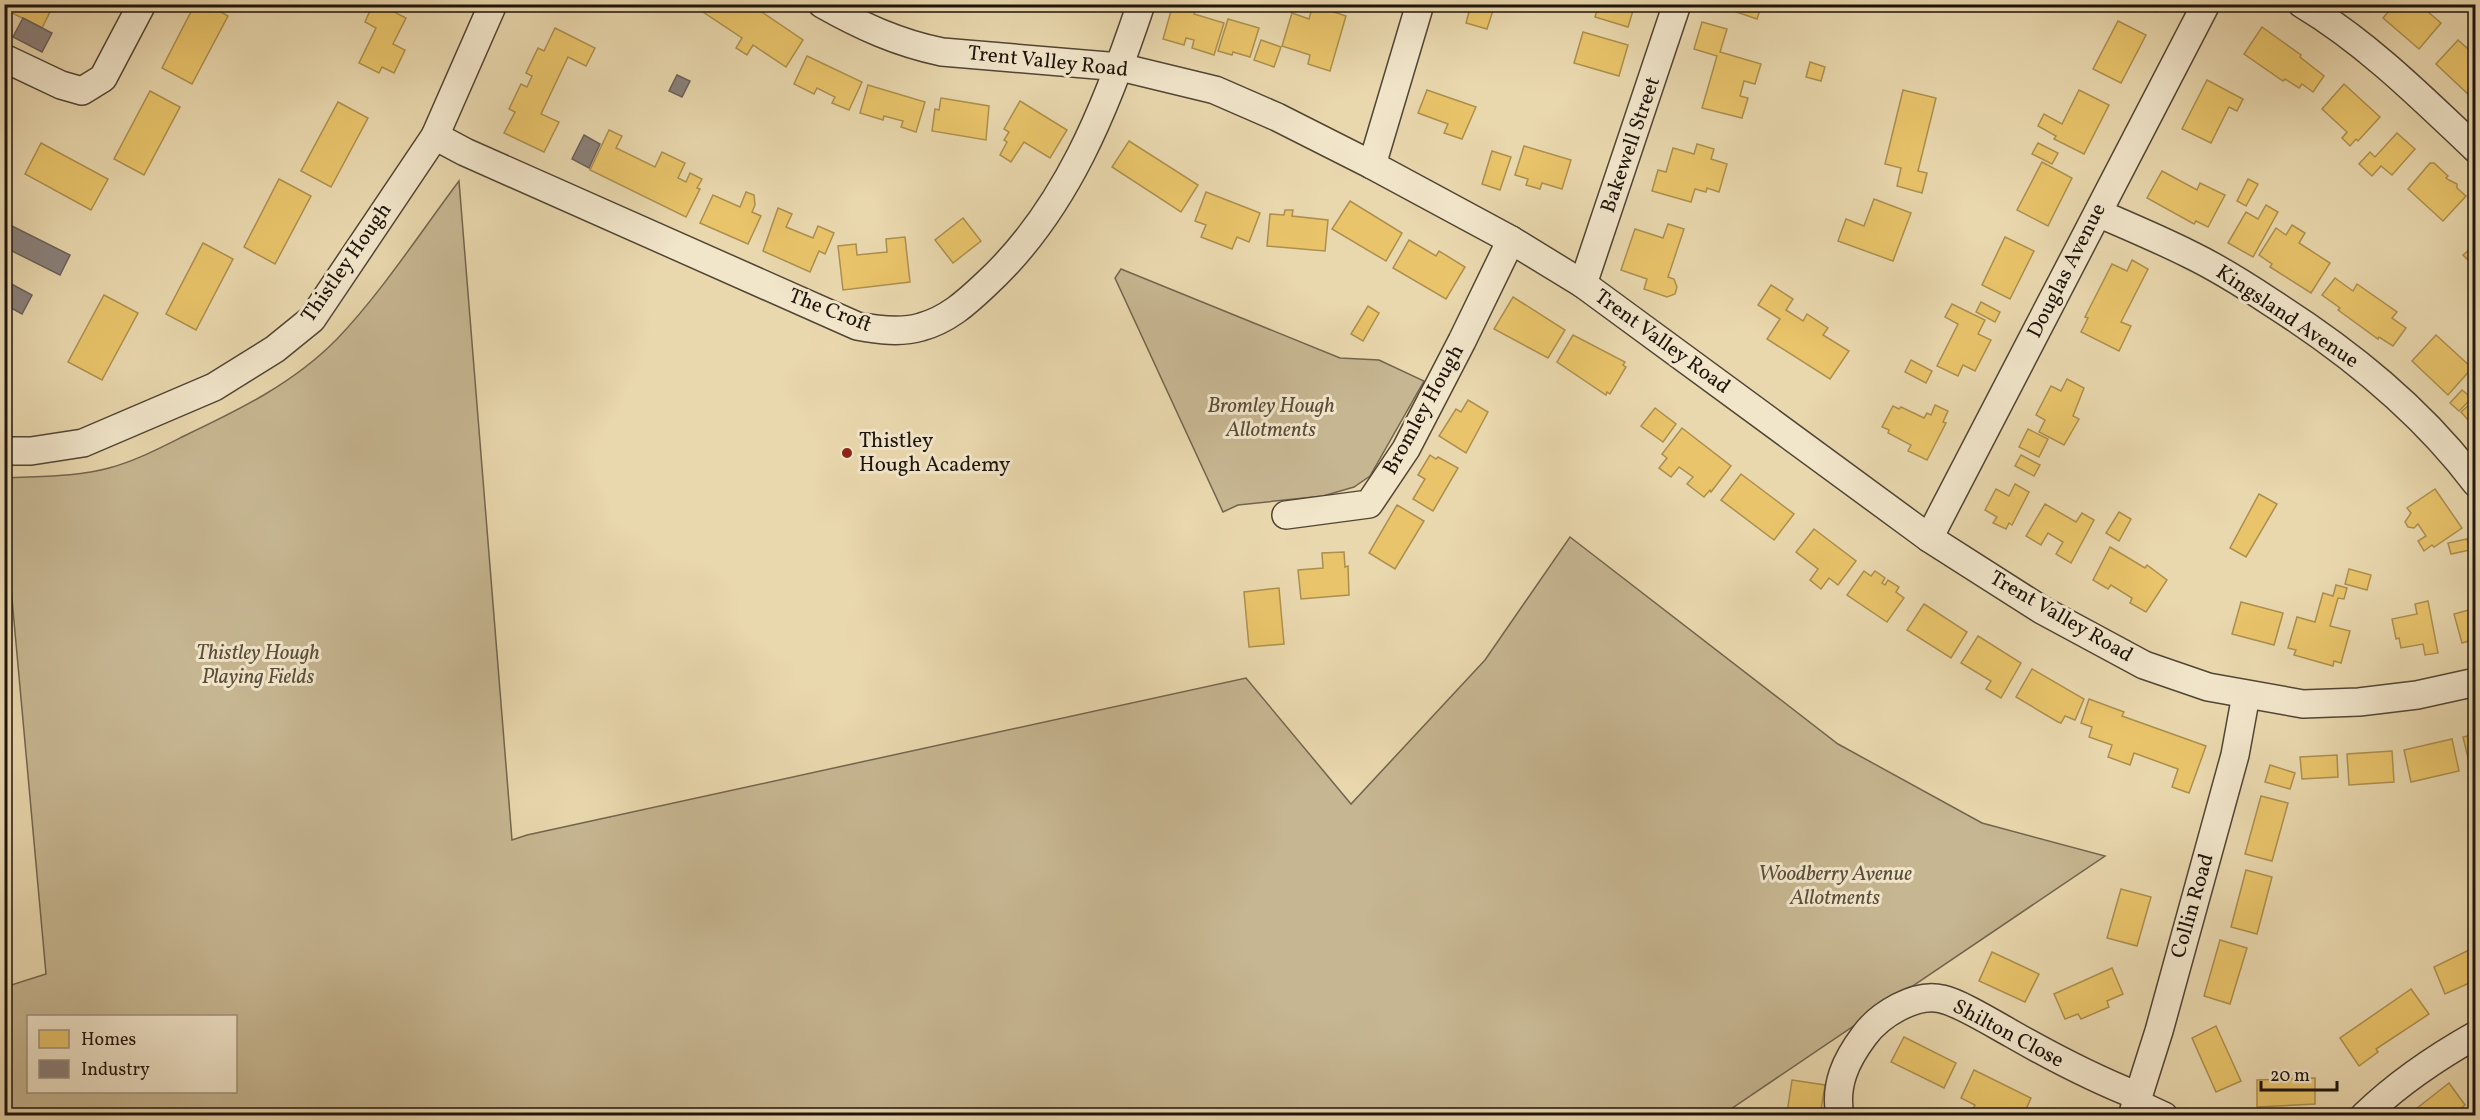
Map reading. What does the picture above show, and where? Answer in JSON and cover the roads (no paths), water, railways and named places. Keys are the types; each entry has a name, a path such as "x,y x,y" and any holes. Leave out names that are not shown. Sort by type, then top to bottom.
{"street":[{"path":"4,58 61,85 82,91 103,78 142,4"},
{"name":"Thistley Hough","path":"4,451 31,451 83,443 214,387 275,349 312,319 435,136 493,4"},
{"name":"Trent Valley Road","path":"822,4 882,35 942,52 1120,67 1215,90 1277,117 1511,240 1583,284 1929,538 2042,610 2144,665 2208,687 2303,704 2359,702 2417,696 2475,682"},
{"name":"The Croft","path":"435,136 476,157 857,326 878,330 920,328 942,319 964,305 1005,268 1038,227 1077,165 1120,67 1141,4"},
{"path":"1372,165 1420,4"},
{"name":"Bakewell Street","path":"1583,284 1677,4"},
{"name":"Douglas Avenue","path":"1929,538 2206,4"},
{"path":"2302,4 2331,22 2411,88 2475,149"},
{"name":"Kingsland Avenue","path":"2098,213 2191,254 2312,328 2346,353 2390,391 2442,442 2475,483"},
{"name":"Bromley Hough","path":"1286,515 1369,504 1406,449 1511,240"},
{"name":"Collin Road","path":"2135,1105 2162,1020 2235,755 2246,695"},
{"name":"Shilton Close","path":"1840,1116 1837,1101 1843,1068 1858,1043 1871,1025 1920,998 1942,999 2092,1078 2135,1105 2164,1116"},
{"path":"2364,1116 2391,1090 2439,1056 2475,1035"}],"place":[{"name":"Thistley Hough Academy","path":"847,453"}],"park label":[{"name":"Bromley Hough Allotments","path":"1271,418"},
{"name":"Thistley Hough Playing Fields","path":"258,665"},
{"name":"Woodberry Avenue Allotments","path":"1835,886"}]}
